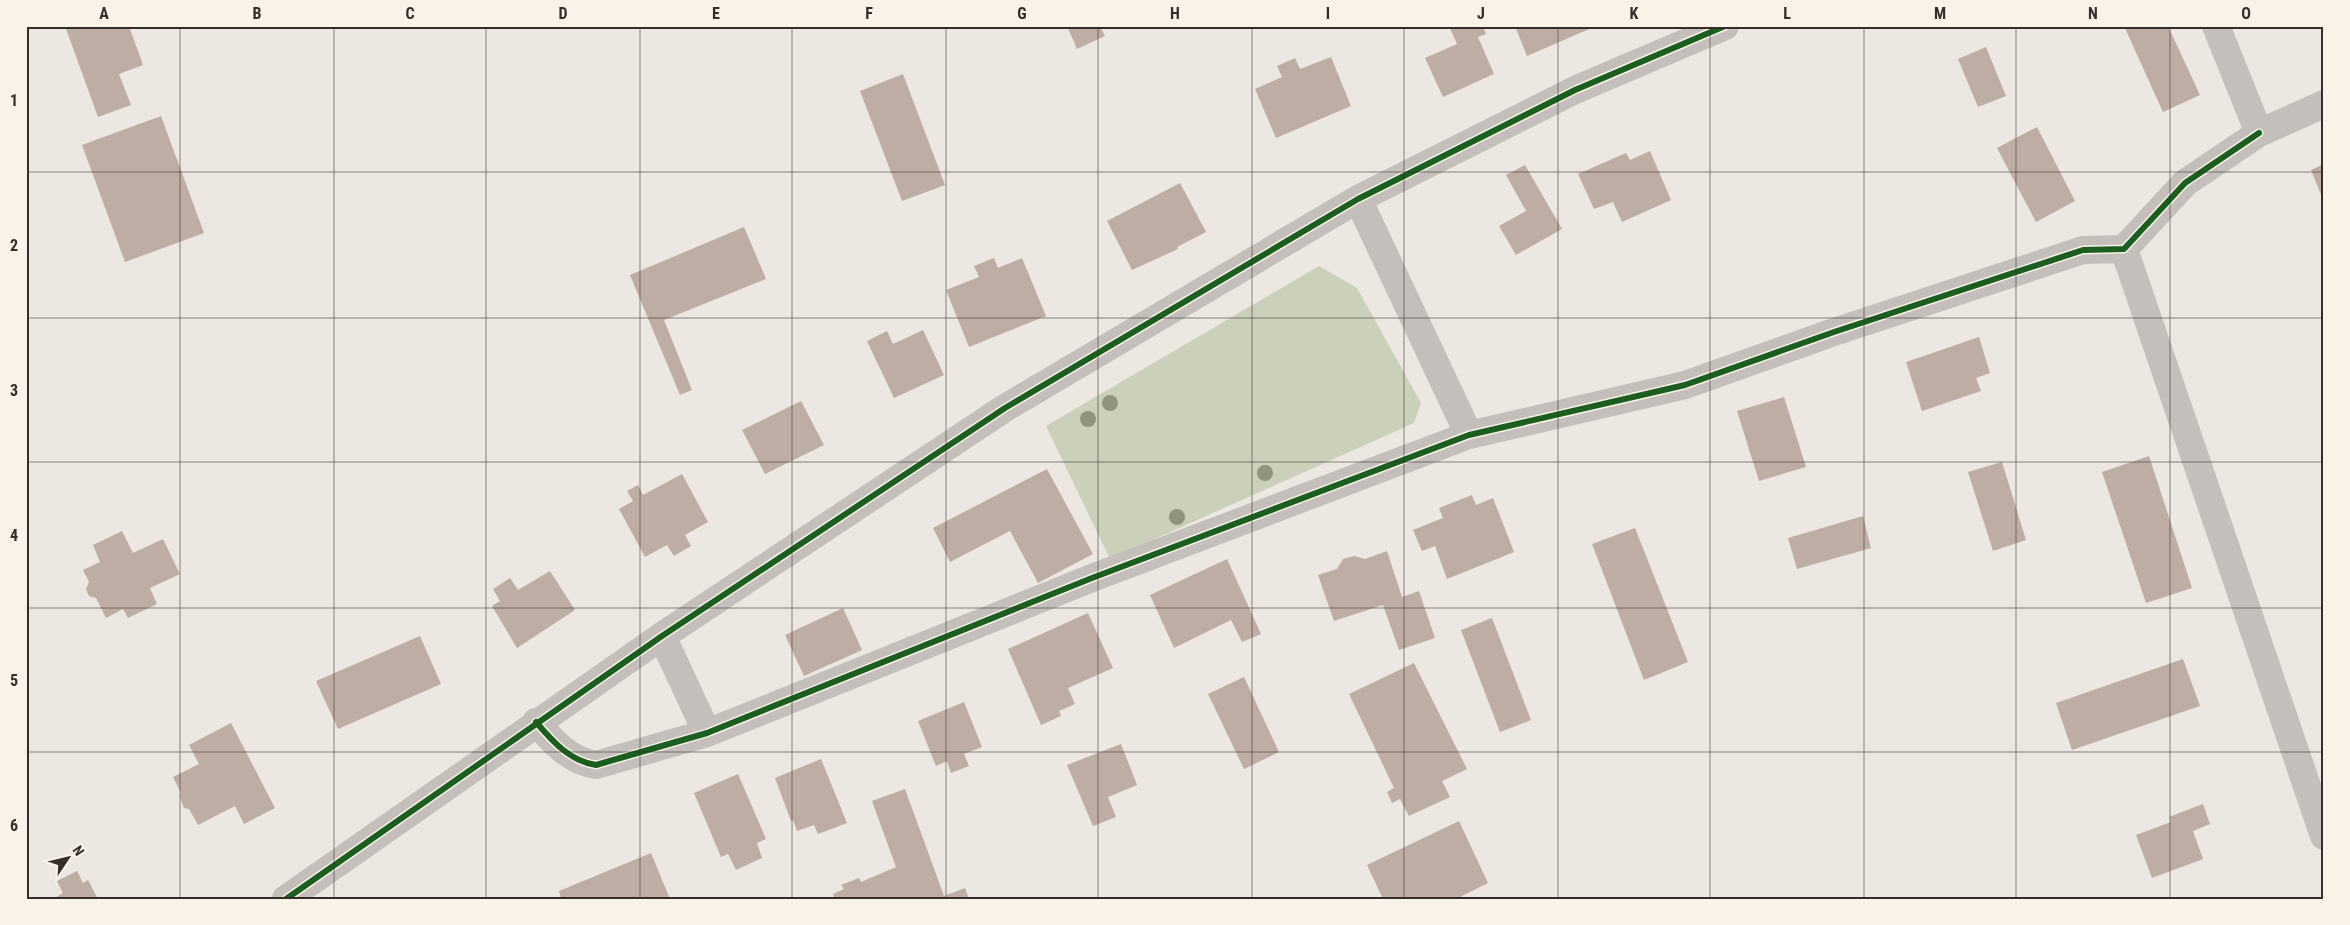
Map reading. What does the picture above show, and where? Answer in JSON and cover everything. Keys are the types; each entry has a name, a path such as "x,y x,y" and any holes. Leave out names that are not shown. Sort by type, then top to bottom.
{"street":[{"path":"286,899 536,722 1005,408 1358,199 1575,90 1725,26"},
{"path":"2216,26 2259,132"},
{"path":"536,722 556,746 583,763 596,765 707,733 1092,578 1469,435 1685,385 1834,332 2083,250 2124,249 2186,183 2259,132 2324,104"},
{"path":"1358,199 1469,435"},
{"path":"2124,249 2324,836"},
{"path":"662,636 707,733"}],"green space":[{"path":"1319,266 1357,288 1421,403 1414,423 1110,559 1046,426"}],"building":[{"path":"65,26 129,26 143,65 119,74 131,105 98,117"},
{"path":"1067,26 1100,26 1105,36 1077,49"},
{"path":"1449,26 1483,26 1486,34 1478,37 1494,74 1443,97 1425,58 1457,44"},
{"path":"1515,26 1596,26 1527,56"},
{"path":"2124,26 2168,26 2200,95 2163,112"},
{"path":"1986,47 2006,96 1978,107 1958,59"},
{"path":"1331,57 1351,106 1276,138 1255,89 1282,77 1277,66 1295,58 1300,69"},
{"path":"903,74 945,185 902,201 860,91"},
{"path":"161,116 204,233 125,262 82,145"},
{"path":"2037,127 2075,201 2036,222 1997,148"},
{"path":"1650,151 1671,200 1622,222 1613,202 1594,209 1578,174 1626,153 1630,160"},
{"path":"2324,164 2324,202 2311,170"},
{"path":"1525,165 1562,229 1516,255 1499,226 1526,211 1506,175"},
{"path":"1180,183 1206,232 1177,247 1178,249 1132,270 1107,221"},
{"path":"744,227 766,279 664,320 692,390 680,395 630,275"},
{"path":"994,258 998,268 1022,258 1046,316 969,347 946,290 979,277 974,266"},
{"path":"923,330 944,375 894,398 867,341 887,331 893,344"},
{"path":"1979,337 1990,373 1976,378 1981,391 1922,411 1906,362"},
{"path":"1784,397 1806,467 1759,481 1737,411"},
{"path":"801,401 824,445 765,474 742,430"},
{"path":"2149,456 2192,588 2146,603 2102,472"},
{"path":"2002,462 2026,540 1993,551 1968,472"},
{"path":"1047,469 1093,554 1038,583 1010,531 950,562 933,528"},
{"path":"682,474 708,522 685,535 691,546 674,556 667,545 645,557 619,509 633,501 627,491 638,485 643,495"},
{"path":"1472,495 1476,505 1493,498 1514,552 1447,579 1435,546 1422,551 1413,530 1443,518 1439,508"},
{"path":"1863,516 1871,548 1797,569 1788,538"},
{"path":"1635,528 1688,662 1644,680 1592,544"},
{"path":"122,531 133,553 163,539 180,574 150,588 157,604 128,618 123,609 106,618 96,598 89,596 86,589 89,582 83,570 100,562 93,545"},
{"path":"1387,551 1402,597 1419,591 1435,638 1399,650 1383,605 1334,621 1318,575 1337,569 1343,559 1354,556 1365,559"},
{"path":"1227,559 1261,634 1242,642 1231,620 1174,648 1150,595"},
{"path":"550,571 575,610 517,648 492,606 500,601 493,589 510,578 518,590"},
{"path":"843,608 862,650 804,676 785,635"},
{"path":"1088,613 1113,668 1068,688 1075,704 1059,711 1061,716 1041,725 1008,649"},
{"path":"1492,618 1531,720 1500,732 1461,630"},
{"path":"420,636 441,684 338,729 316,681"},
{"path":"2183,659 2200,706 2072,750 2056,703"},
{"path":"1414,663 1467,769 1442,781 1450,797 1409,816 1400,799 1392,803 1387,792 1394,788 1349,694"},
{"path":"1244,677 1279,752 1244,769 1208,694"},
{"path":"964,702 982,747 964,754 969,766 951,773 947,761 936,766 918,721"},
{"path":"231,723 275,808 244,824 235,806 198,825 189,809 184,808 180,798 181,793 173,777 199,764 189,745"},
{"path":"1121,744 1137,785 1108,797 1116,817 1093,826 1067,765"},
{"path":"821,759 847,823 818,834 814,825 797,831 793,820 791,821 775,778"},
{"path":"738,774 766,839 757,843 762,858 736,870 728,854 721,857 694,793"},
{"path":"905,789 944,896 965,888 969,899 835,899 833,894 844,889 841,885 859,878 861,882 896,867 872,801"},
{"path":"2203,804 2210,824 2193,831 2203,859 2152,878 2136,835 2171,822 2169,817"},
{"path":"1459,821 1488,883 1456,899 1383,899 1367,865"},
{"path":"651,853 670,899 561,899 559,891"},
{"path":"77,871 83,883 88,880 98,899 53,899 63,893 57,881"}],"cycle path":[{"path":"286,899 662,636 1005,408 1358,199 1575,90 1725,26"},
{"path":"536,722 563,750 578,759 596,765 707,733 1092,578 1469,435 1685,385 1834,332 2083,250 2124,249 2185,183 2259,133"}]}
